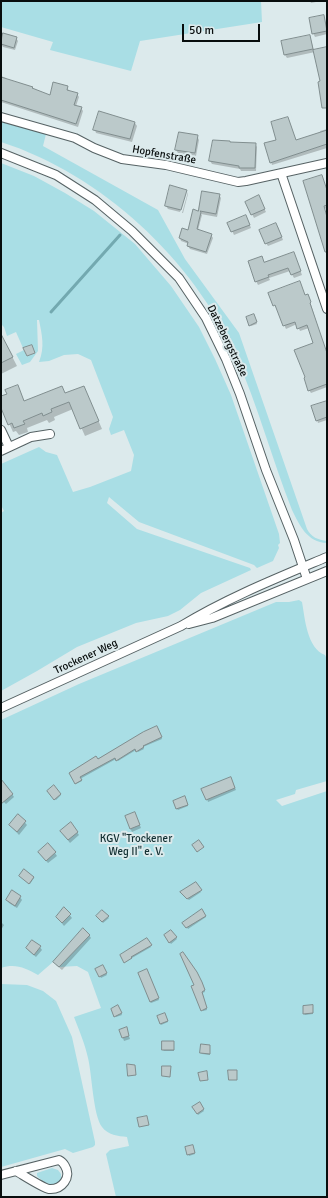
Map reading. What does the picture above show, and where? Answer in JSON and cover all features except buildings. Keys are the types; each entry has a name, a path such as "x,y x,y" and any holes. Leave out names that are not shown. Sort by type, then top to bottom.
{"street":[{"name":"Hopfenstraße","path":"1,117 75,138 94,148 122,159 166,165 238,182 327,163"},
{"name":"Datzebergstraße","path":"1,153 56,176 95,200 132,230 179,278 206,318 226,359 240,394 266,470 294,540 307,579"},
{"path":"281,173 327,309"},
{"path":"1,430 9,447"},
{"path":"1,451 31,437 50,434"},
{"name":"Trockener Weg","path":"1,708 181,626 208,610 265,583 327,557"},
{"name":"Trockener Weg","path":"181,626 212,618 327,571"},
{"path":"1,1175 16,1171 58,1160 66,1166 68,1177 64,1184 56,1188 48,1189 16,1171"}],"green space":[{"path":"1,1 261,1 262,22 140,41 131,71 50,50 53,42 1,27"},
{"path":"1,122 46,134 43,146 158,210 185,259 239,333 307,529 313,536 327,541 327,543 314,540 309,536 301,527 295,516 236,356 218,321 196,287 170,255 140,225 108,198 74,175 38,156 1,142"},
{"path":"1,163 34,176 94,211 135,244 171,286 199,327 231,395 279,534 280,543 273,561 257,568 254,565 139,522 109,497 107,503 137,529 250,568 251,570 201,593 180,610 168,616 136,623 77,647 1,691 1,513 4,511 1,505 1,464 39,447 46,452 57,455 73,492 131,471 134,455 124,430 111,435 109,429 113,417 91,360 78,354 64,355 49,361 39,362 42,351 42,341 39,320 37,320 38,351 30,362 22,365 16,354 24,350 27,356 35,353 32,345 23,348 16,332 7,336 4,327 1,324"},
{"name":"KGV \"Trockener Weg II\" e. V.","path":"299,600 302,602 311,640 314,646 325,655 327,659 327,781 296,790 295,794 276,800 282,806 327,791 327,1197 116,1197 106,1154 110,1150 129,1146 127,1137 117,1136 107,1132 104,1130 99,1121 88,1058 84,1042 74,1017 101,1008 88,972 77,966 59,967 53,962 38,975 29,970 16,966 1,968 1,720 79,684 276,602"},
{"path":"1,984 27,985 43,991 56,1001 72,1037 95,1142 93,1147 73,1153 65,1149 1,1167"},
{"path":"52,1168 58,1170 61,1174 61,1180 58,1183 52,1185 49,1184 37,1176 37,1173"}],"waterway":[{"path":"51,312 120,235"}]}
